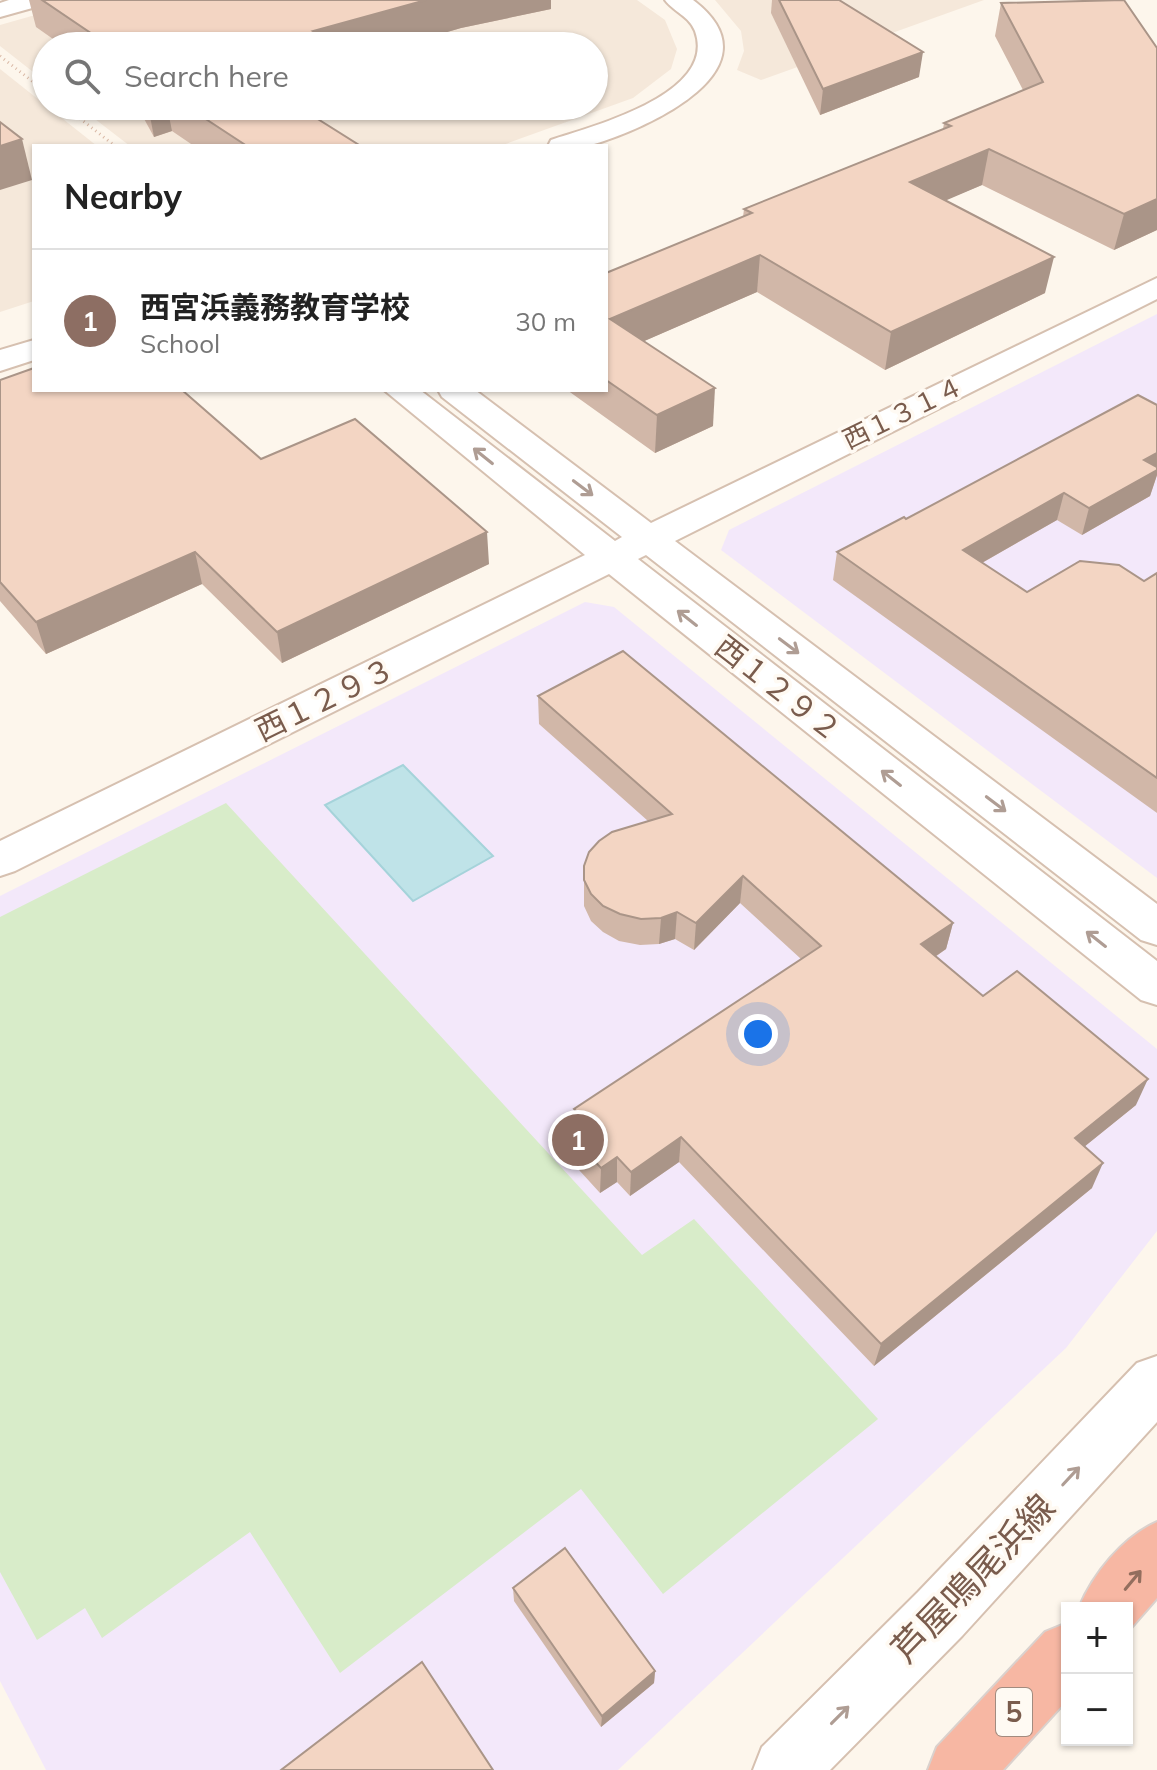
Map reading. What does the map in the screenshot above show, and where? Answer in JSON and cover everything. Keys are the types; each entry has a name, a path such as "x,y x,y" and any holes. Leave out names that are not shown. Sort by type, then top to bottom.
{"highway":[{"path":"1114,1602 1157,1552"},
{"name":"5","path":"960,1770 1061,1661"}],"street":[{"path":"0,10 35,0"},
{"path":"566,144 670,103 697,81 710,58 710,35 696,12 677,0"},
{"name":"西１３１４","path":"650,539 1157,287"},
{"path":"0,336 32,325"},
{"path":"0,361 32,350"},
{"name":"西１２９２","path":"403,392 1157,987"},
{"name":"西１２９２","path":"457,392 1157,928"},
{"name":"西１２９３","path":"0,860 650,539"},
{"name":"芦屋鳴尾浜線","path":"785,1770 940,1614 1157,1382"}],"path":[{"path":"0,56 32,81"},
{"path":"82,120 112,144"}],"shaded area":[{"path":"88,0 637,0 665,20 677,49 671,69 633,98 608,107 608,32 32,32 32,71 0,46 0,25"},
{"path":"715,0 984,0 761,80 737,70 744,51 741,31"},
{"path":"0,69 32,94 32,120 64,120 94,144 32,144 32,302 0,312"},
{"path":"96,120 572,120 506,144 127,144"},
{"path":"1157,314 1157,878 721,550 729,530"},
{"path":"585,602 614,607 1157,1049 1157,1231 1066,1348 618,1770 46,1770 0,1681 0,896"}],"green space":[{"path":"226,803 642,1255 694,1219 878,1419 663,1594 581,1489 340,1673 250,1532 102,1638 85,1608 37,1640 0,1572 0,917"}],"water":[{"path":"403,765 493,856 413,901 325,805"}],"building":[{"path":"42,0 426,0 315,32 89,32"},
{"path":"779,0 839,0 923,52 823,89"},
{"path":"1124,0 1157,48 1157,199 1124,214 989,149 910,182 1054,257 891,332 760,255 610,319 715,388 657,415 608,381 608,272 752,213 744,209 951,126 944,123 1043,82 1001,3"},
{"path":"207,120 319,120 357,144 244,144"},
{"path":"0,122 22,139 0,146"},
{"path":"32,369 32,392 184,392 261,459 355,419 487,532 277,632 195,552 36,622 0,582 0,380"},
{"path":"1138,395 1157,405 1157,453 1144,460 1157,470 1089,508 1064,493 963,550 1027,592 1080,561 1119,565 1144,581 1157,573 1157,778 837,552 904,517 906,519"},
{"path":"623,651 953,923 921,944 983,996 1017,971 1148,1079 1075,1138 1103,1163 881,1344 681,1137 631,1172 617,1157 601,1168 569,1134 586,1122 574,1109 821,946 743,876 696,923 677,912 661,918 641,919 620,914 603,906 591,894 584,880 584,866 589,852 599,841 612,832 672,814 538,696"},
{"path":"565,1548 655,1671 602,1716 513,1588"},
{"path":"422,1662 493,1770 281,1770"}],"place":[{"name":"西宮浜義務教育学校","path":"578,1140"}]}
